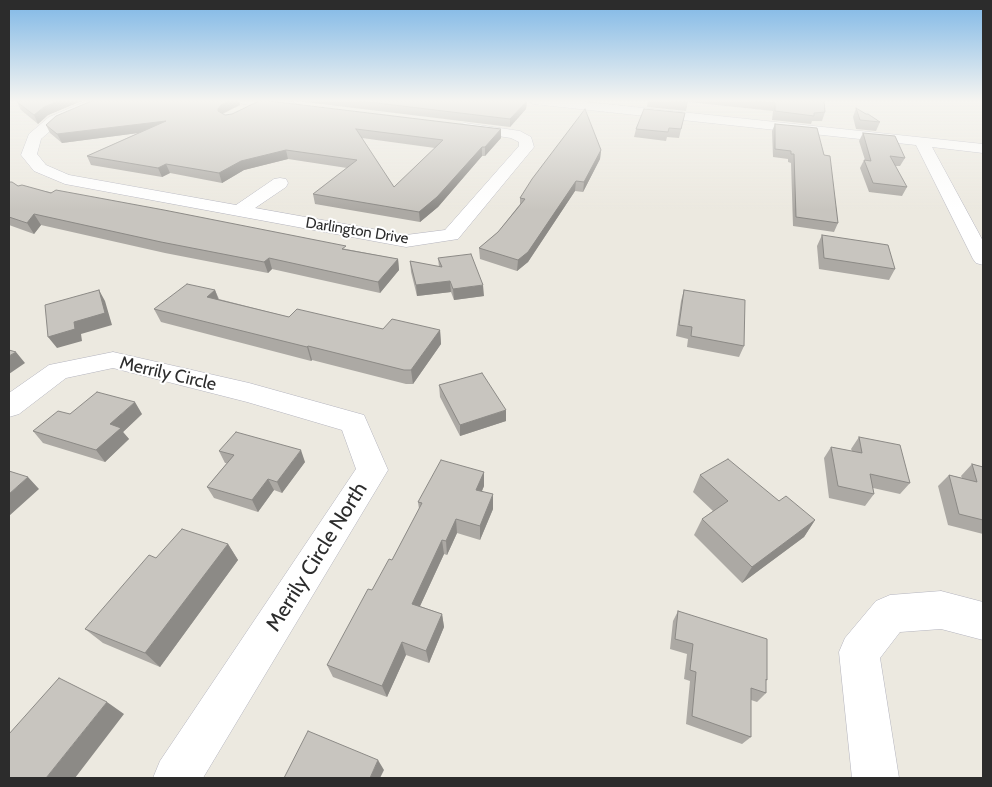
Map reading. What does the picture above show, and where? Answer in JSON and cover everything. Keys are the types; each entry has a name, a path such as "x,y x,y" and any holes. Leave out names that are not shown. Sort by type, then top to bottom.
{"street":[{"name":"Darlington Drive","path":"34,137 29,155 40,168 66,179 406,241 451,235 522,154 528,143 520,137"},
{"path":"881,137 983,148"},
{"path":"921,141 983,259"},
{"path":"239,211 280,183"},
{"name":"Merrily Circle","path":"9,408 58,371 113,360 249,393"},
{"name":"Merrily Circle North","path":"177,778 372,470 354,423 249,393"},
{"path":"874,778 859,652 890,614 941,610 983,621"}],"building":[{"path":"131,137 361,137 394,187 443,140 417,137 494,137 485,147 482,147 437,197 419,212 313,194 357,160 286,150 241,161 219,173 166,164 158,168 87,156"},
{"path":"564,137 596,137 601,150 584,182 576,181 528,252 518,260 479,248 498,232 525,199 520,198"},
{"path":"775,137 819,137 824,155 830,156 838,223 796,217 794,154 791,154 791,151 775,149"},
{"path":"864,137 895,137 905,158 890,156 907,187 873,183 864,160 871,161"},
{"path":"9,182 18,186 22,185 51,193 56,190 346,246 342,249 398,259 378,282 269,258 264,262 161,242 34,214 27,223 9,217"},
{"path":"822,235 888,245 895,269 824,258"},
{"path":"471,254 483,285 453,289 450,281 416,285 410,261 442,267 438,258"},
{"path":"187,284 215,290 207,297 289,317 297,309 383,329 392,319 440,330 411,370 404,370 154,309"},
{"path":"99,290 105,313 74,322 75,329 48,337 45,305"},
{"path":"684,290 745,300 744,346 691,336 692,327 679,325"},
{"path":"9,350 16,352 9,356"},
{"path":"482,373 506,410 460,425 439,385"},
{"path":"97,392 135,402 110,424 121,428 96,450 33,431 58,411 70,414"},
{"path":"236,432 301,450 277,482 268,479 252,500 207,487 234,455 219,451"},
{"path":"859,437 900,445 910,483 870,474 874,494 838,486 831,447 862,453"},
{"path":"728,459 779,501 786,496 815,520 752,567 702,519 728,501 700,475"},
{"path":"441,460 484,472 476,490 493,494 480,526 456,519 446,541 442,540 412,604 442,614 426,651 402,642 382,686 327,665 368,589 372,590 389,559 392,560 422,503 418,502"},
{"path":"972,464 983,467 983,520 959,514 949,475 977,482"},
{"path":"9,471 28,477 9,494"},
{"path":"182,529 228,544 145,653 85,629 149,555 156,558"},
{"path":"678,611 767,639 766,693 751,688 751,737 692,716 696,672 690,670 693,644 675,639"},
{"path":"59,678 107,702 46,778 9,778 9,734"},
{"path":"308,731 378,760 370,778 284,778"}]}
